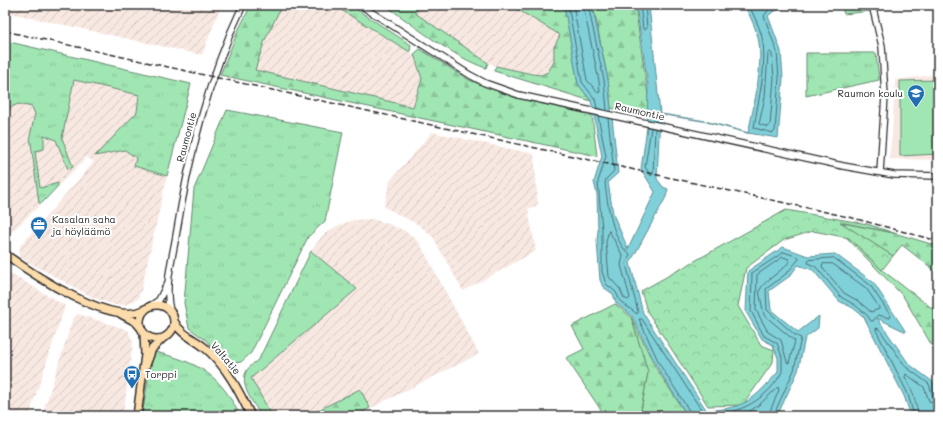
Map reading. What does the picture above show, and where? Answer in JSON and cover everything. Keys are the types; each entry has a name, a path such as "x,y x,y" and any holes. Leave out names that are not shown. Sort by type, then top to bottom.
{"main road":[{"path":"5,254 46,281 74,296 106,310 121,314 136,322 142,331 153,338 166,336"},
{"path":"121,314 138,312 161,305 170,311 174,321 173,326 166,336 152,349 144,371"},
{"path":"137,416 144,371 145,343 140,318 148,308"},
{"name":"Valtatie","path":"174,321 179,330 204,347 231,378 251,416"},
{"name":"Valtatie","path":"166,336 177,335 192,339"}],"street":[{"name":"Raumontie","path":"170,311 169,280 181,200 191,154 214,75 243,5"},
{"name":"Raumontie","path":"360,5 418,44 485,83 519,95 843,166 880,172 938,176"},
{"path":"872,5 882,46 885,96 880,172"},
{"name":"Raumontie","path":"148,308 159,300 169,280"}],"shaded area":[{"path":"5,5 221,5 202,55 5,12"},
{"path":"282,5 333,5 414,54 422,79 413,107 254,70 265,40"},
{"path":"420,5 510,5 560,35 554,47 554,62 548,72 541,75 488,63 415,13"},
{"name":"Raumon koulu","path":"938,74 938,160 889,159 895,80"},
{"path":"74,80 139,95 137,112 96,156 125,149 136,158 134,166 167,176 141,291 138,299 125,305 115,305 92,297 19,257 20,246 94,162 87,157 58,186 58,183 40,188 35,151 44,134 56,139 68,169 73,167 62,138"},
{"path":"18,104 32,107 35,114 30,136 39,203 42,203 5,238 5,110"},
{"path":"432,132 534,154 538,205 528,209 536,251 463,291 433,237 419,225 384,207 390,181"},
{"path":"372,219 405,231 419,242 479,354 355,416 272,416 251,378 357,289 311,251 322,236 335,227 353,220"},
{"path":"5,272 12,274 65,306 29,416 5,416"},
{"path":"78,314 128,330 133,342 123,416 42,416 73,318"}],"green space":[{"path":"251,5 282,5 265,40 255,70 413,107 422,79 414,54 420,49 469,80 516,98 592,115 597,156 220,75 238,31"},
{"path":"333,5 350,5 411,45 410,52"},
{"path":"385,5 420,5 415,13 488,63 486,68 447,49"},
{"path":"510,5 564,5 578,84 591,101 494,71 496,66 541,75 548,72 554,62 554,47 560,35"},
{"path":"593,5 635,5 651,117 611,108 608,80"},
{"path":"841,5 869,5 871,11 844,14"},
{"path":"5,41 191,84 167,176 134,166 136,158 125,150 95,156 137,112 139,95 74,80 62,138 73,167 68,169 56,140 44,135 44,149 35,151 40,188 58,183 58,186 42,203 39,203 30,136 35,114 32,107 18,104 5,110"},
{"path":"806,53 876,53 879,80 806,96"},
{"name":"Raumon koulu","path":"938,80 938,154 900,156 900,81"},
{"path":"227,110 343,132 325,221 308,237 251,353 241,362 227,364 206,340 189,328 184,303 194,189"},
{"path":"786,210 867,224 894,233 840,222 893,256 882,270 849,238 813,231 784,240 746,268 738,306 761,345 774,350 773,362 743,405 708,406 647,311 641,291"},
{"path":"838,222 894,233 938,246 938,273 902,245 893,256"},
{"path":"847,238 849,238 882,270 933,309 938,303 938,356 903,296"},
{"path":"311,251 357,289 251,378 272,416 261,416 248,394 244,382 245,376 247,370 259,359"},
{"path":"615,304 631,317 648,372 640,416 605,416 566,358 584,349 572,326"},
{"path":"631,317 656,368 686,414 684,416 640,416 648,372"},
{"path":"155,352 184,360 206,372 225,390 240,416 142,416 150,367"},
{"path":"360,389 370,408 355,416 307,416"}],"water":[{"path":"564,5 592,5 608,80 618,173 608,182 613,214 628,249 655,192 641,169 647,127 648,85 636,5 649,5 660,114 657,179 663,187 668,189 666,197 630,263 643,313 707,411 740,405 748,401 762,390 778,372 778,358 773,345 762,339 746,312 748,271 783,247 808,256 835,254 873,282 906,332 877,318 909,364 933,382 938,402 938,416 911,416 904,396 864,317 853,308 839,301 813,270 798,265 790,276 769,291 771,310 798,332 819,316 818,328 805,338 798,371 777,416 686,416 687,415 657,367 632,316 616,303 613,294 603,287 600,280 597,241 597,194 594,182 602,156 591,101 578,84"},
{"path":"744,5 772,5 774,11 768,16 781,51 783,78 778,138 748,133 758,83 760,56 757,34"}],"waterway":[{"path":"774,11 792,5"},
{"path":"660,114 704,121 748,133"}],"railway":[{"path":"5,31 853,218 938,241"}],"place":[{"name":"Raumon koulu","path":"916,108"},
{"name":"Kasalan saha ja höyläämö","path":"39,240"},
{"name":"Torppi","path":"132,389"}]}
